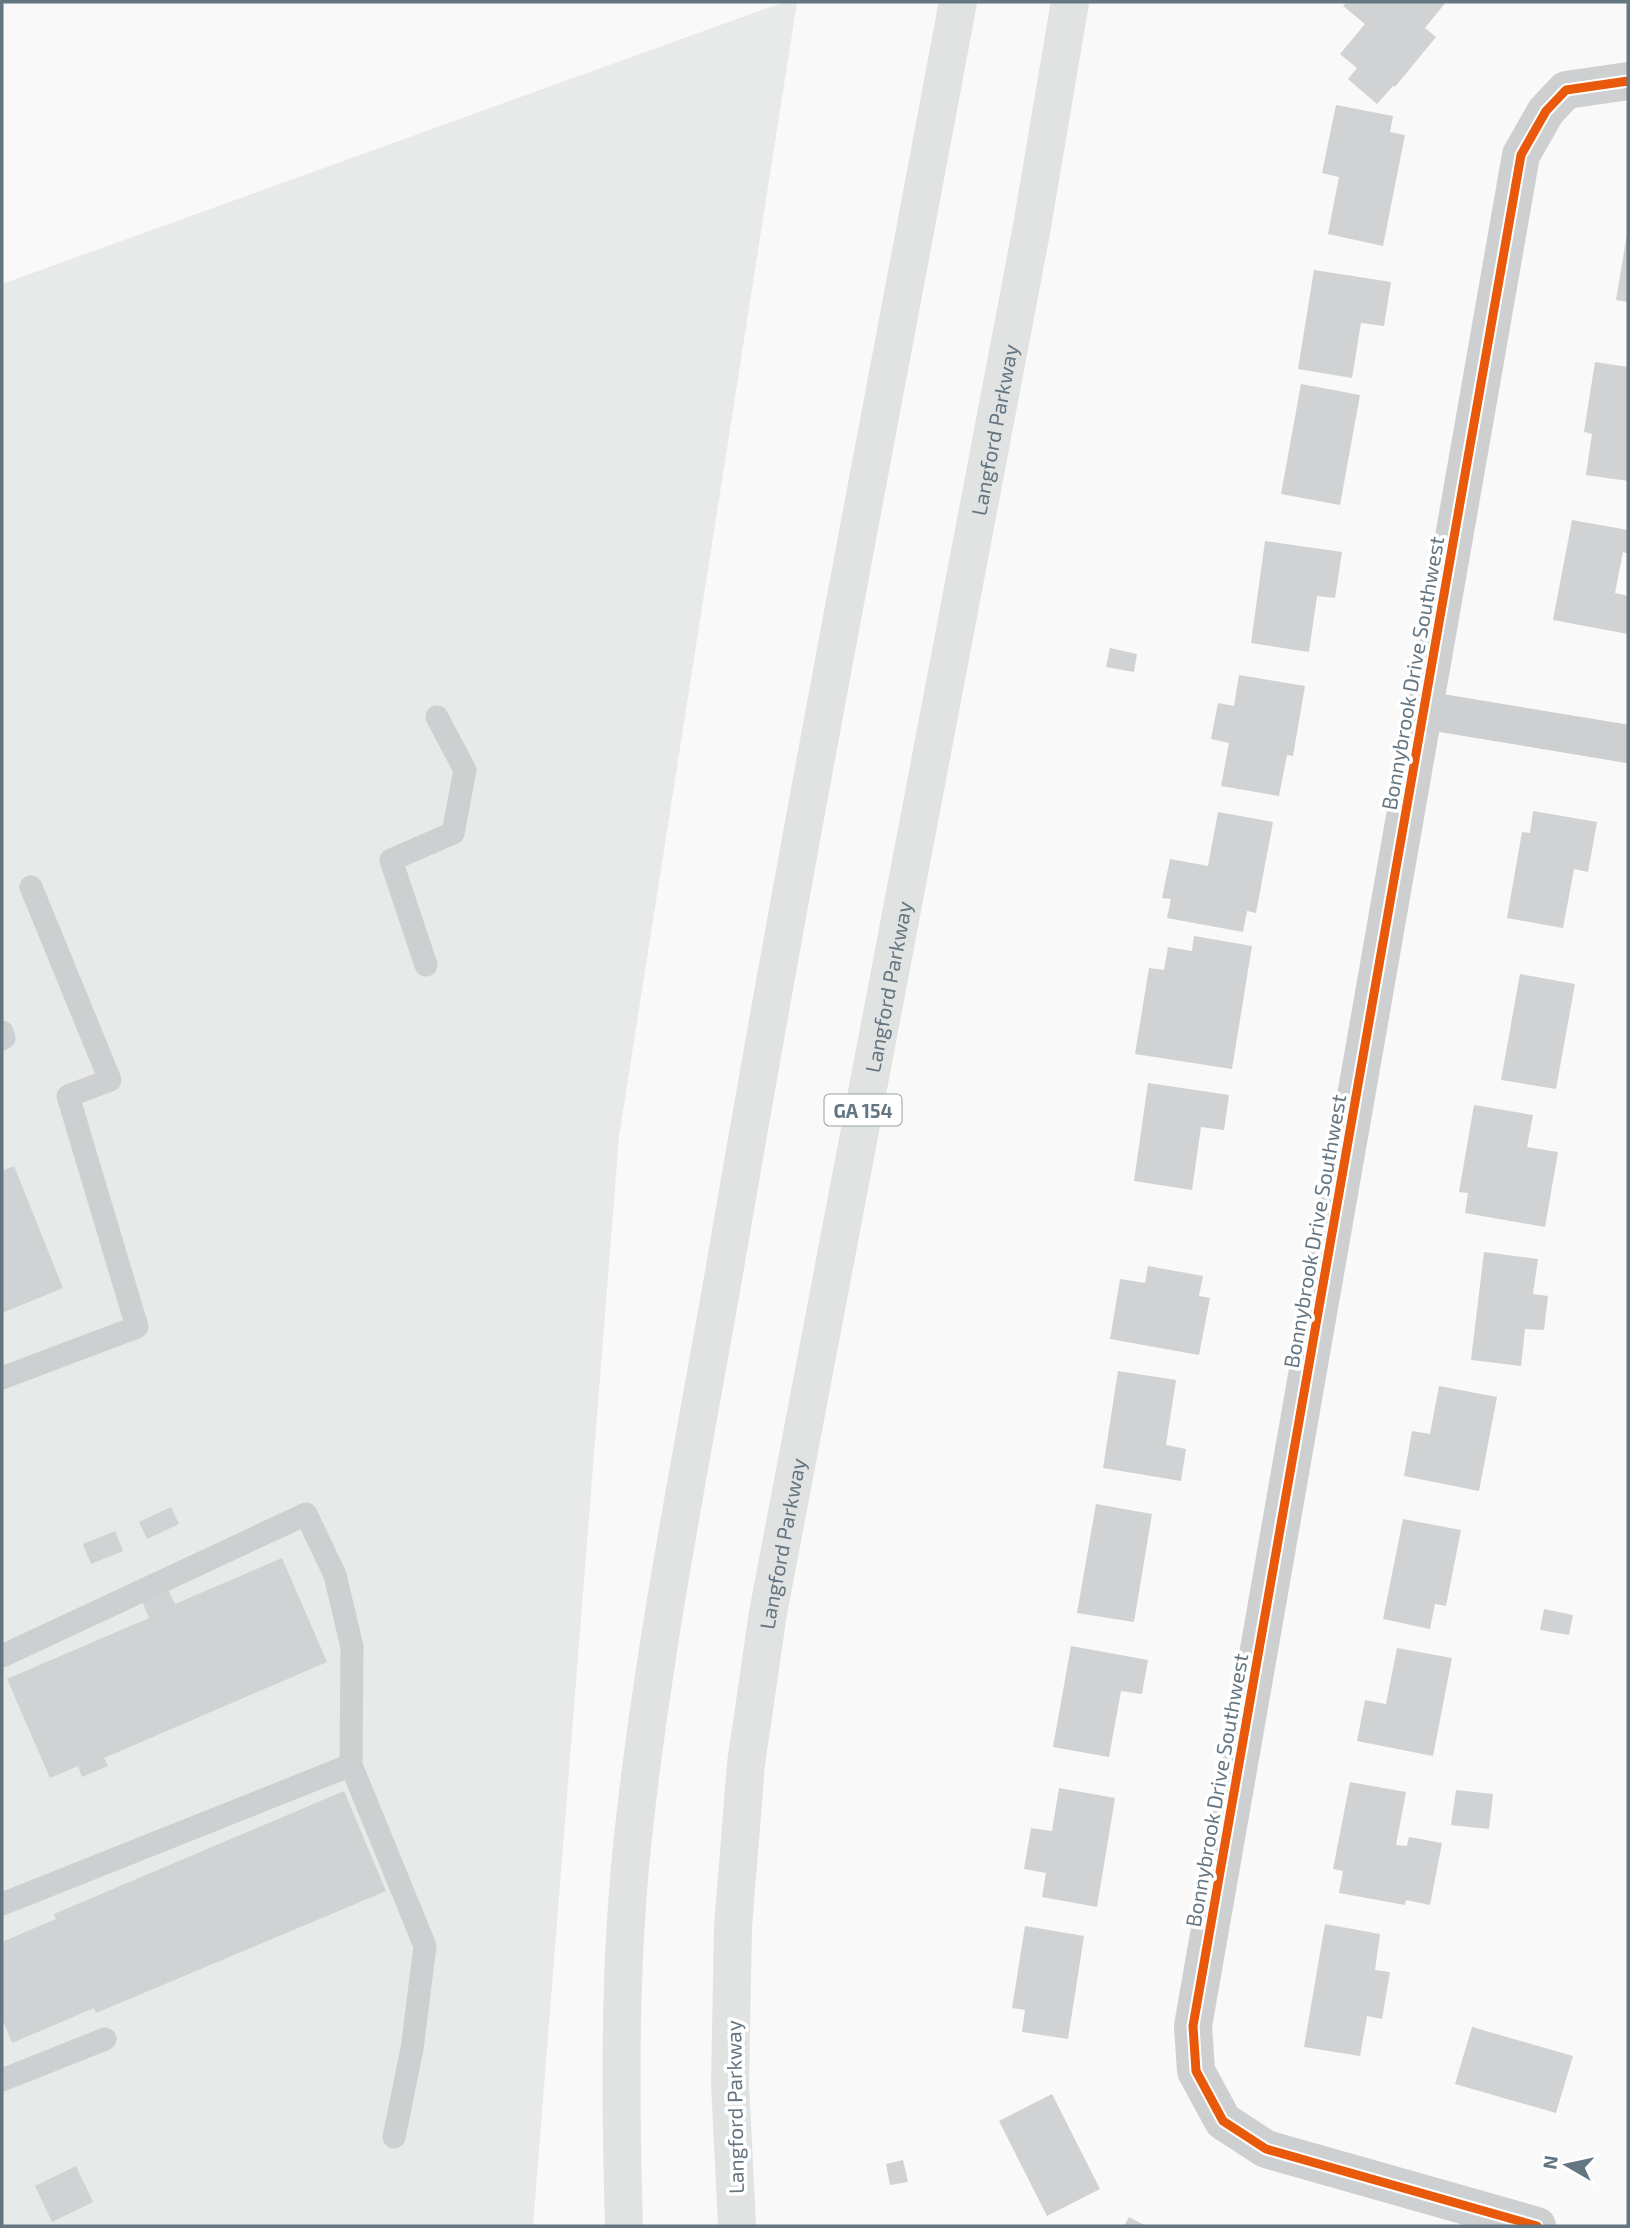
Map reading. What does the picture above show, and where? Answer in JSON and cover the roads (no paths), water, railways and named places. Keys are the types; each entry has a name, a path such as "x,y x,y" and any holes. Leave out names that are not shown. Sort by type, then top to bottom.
{"highway":[{"path":"624,2226 621,2123 626,1923 634,1821 656,1669 745,1150 958,2"},
{"name":"Langford Parkway","path":"737,2226 730,2083 733,1927 746,1764 768,1613 1031,232 1070,2"}],"street":[{"name":"Bonnybrook Drive Southwest","path":"1537,2226 1266,2149 1223,2121 1196,2071 1193,2026 1521,155 1546,111 1566,90 1628,81"},
{"path":"1423,710 1628,744"}],"lane":[{"path":"426,965 391,860 453,833 466,770 437,717"},
{"path":"2,1378 137,1327 68,1096 110,1080 31,887"},
{"path":"2,1032 2,1039"},
{"path":"2,1656 306,1514 335,1575 352,1647 351,1765 425,1947 412,2049 394,2137"},
{"path":"2,1904 351,1765"},
{"path":"2,2080 105,2039"}]}
